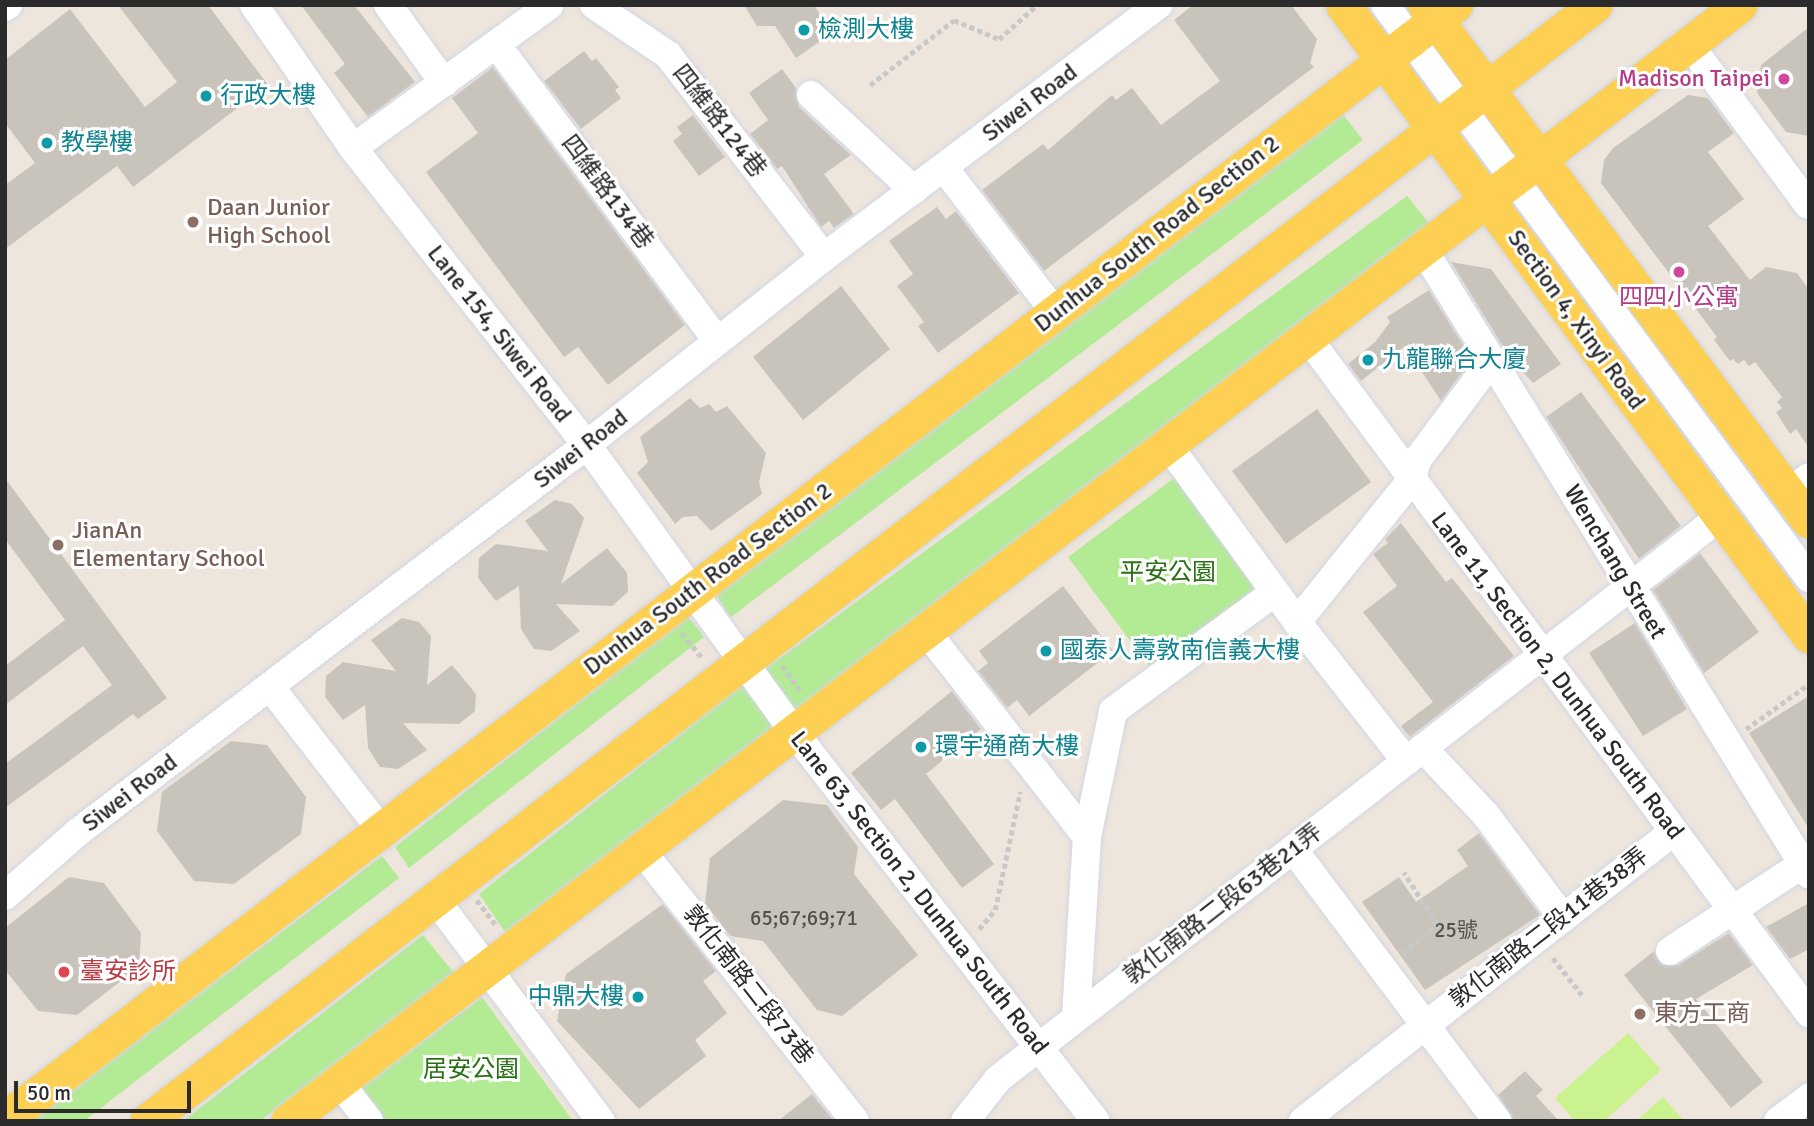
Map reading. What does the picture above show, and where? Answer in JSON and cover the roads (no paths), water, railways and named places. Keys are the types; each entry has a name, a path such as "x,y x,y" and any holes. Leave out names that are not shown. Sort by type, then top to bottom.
{"main road":[{"name":"Section 4, Xinyi Road","path":"1343,5 1422,26"},
{"path":"147,1121 1595,5"},
{"path":"288,1121 1740,5"},
{"name":"Section 4, Xinyi Road","path":"1422,26 1500,191 1721,516 1809,636"},
{"name":"Section 4, Xinyi Road","path":"1422,26 1459,108 1540,160 1798,485 1809,521"},
{"name":"Dunhua South Road Section 2","path":"5,1119 1055,312 1422,26"}],"street":[{"name":"Lane 154, Siwei Road","path":"254,5 353,148 587,445 744,663"},
{"path":"388,5 444,83"},
{"path":"353,148 550,5"},
{"name":"四維路124巷","path":"594,5 668,55 824,257"},
{"name":"Siwei Road","path":"5,896 78,832 271,688 587,445 824,257 1159,5"},
{"name":"Section 4, Xinyi Road","path":"1385,5 1422,26"},
{"name":"四維路134巷","path":"496,44 718,340"},
{"path":"1689,44 1808,205"},
{"path":"811,95 914,190"},
{"path":"944,168 1055,312"},
{"name":"Section 4, Xinyi Road","path":"1500,191 1809,578"},
{"name":"Wenchang Street","path":"1423,249 1725,743 1806,869"},
{"name":"Lane 11, Section 2, Dunhua South Road","path":"1308,338 1809,1013"},
{"path":"1297,622 1411,480 1418,458 1492,360"},
{"path":"1168,445 1297,622 1415,755 1486,815 1563,918"},
{"name":"敦化南路二段63巷21弄","path":"965,1121 998,1079 1039,1046 1721,516"},
{"path":"1076,1017 1087,837 1113,711 1275,592"},
{"path":"926,631 1087,837"},
{"name":"Lane 63, Section 2, Dunhua South Road","path":"744,663 794,732 1096,1121"},
{"path":"271,688 381,830"},
{"name":"敦化南路二段11巷38弄","path":"1303,1121 1673,832"},
{"path":"1293,849 1497,1121"},
{"name":"敦化南路二段73巷","path":"641,850 855,1121"},
{"path":"1670,951 1730,909 1806,869"},
{"path":"449,890 485,969 601,1121"},
{"path":"339,1082 369,1121"},
{"path":"1778,1121 1809,1098"}],"place":[{"name":"檢測大樓","path":"804,30"},
{"name":"Madison Taipei","path":"1784,79"},
{"name":"行政大樓","path":"206,96"},
{"name":"教學樓","path":"47,143"},
{"name":"Daan Junior High School","path":"193,222"},
{"name":"四四小公寓","path":"1679,272"},
{"name":"九龍聯合大廈","path":"1368,360"},
{"name":"JianAn Elementary School","path":"58,545"},
{"name":"國泰人壽敦南信義大樓","path":"1046,651"},
{"name":"環宇通商大樓","path":"921,747"},
{"name":"臺安診所","path":"64,972"},
{"name":"中鼎大樓","path":"638,997"},
{"name":"東方工商","path":"1640,1014"}],"park label":[{"name":"平安公園","path":"1168,573"},
{"name":"居安公園","path":"471,1070"}]}
